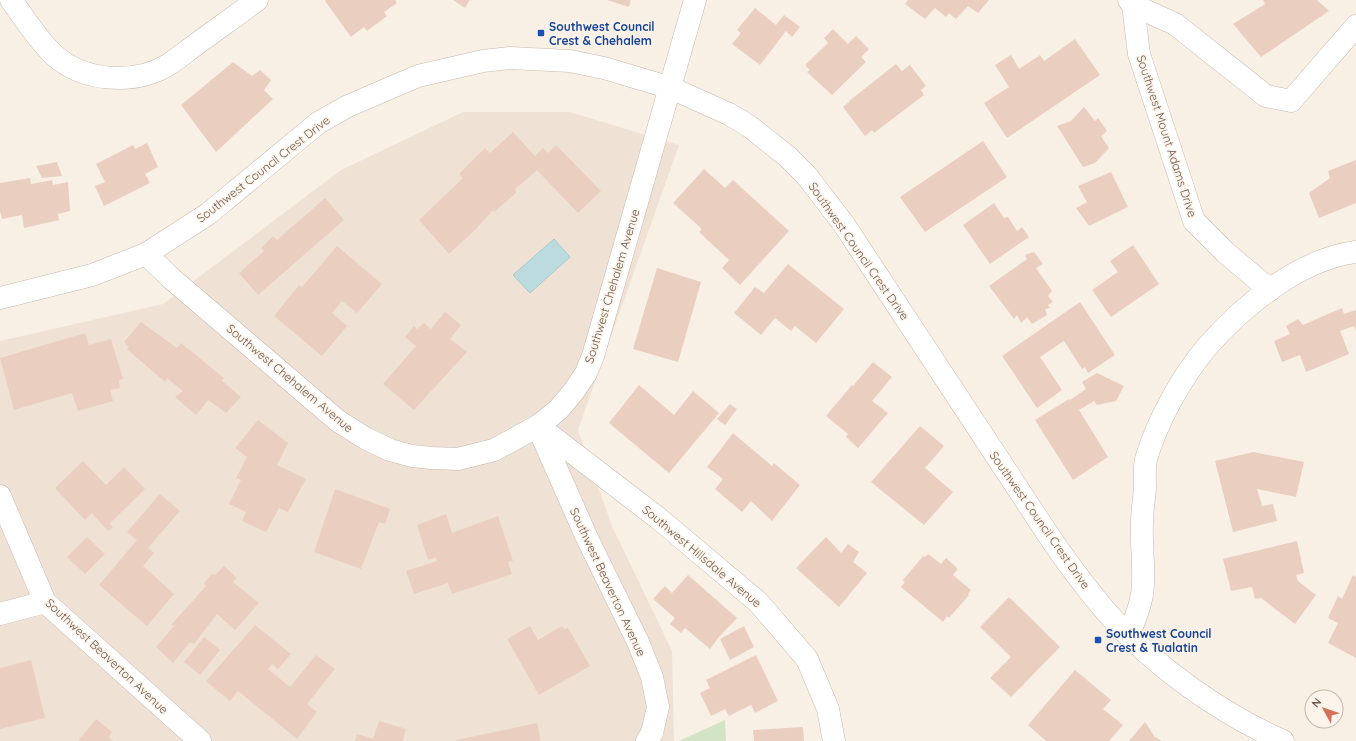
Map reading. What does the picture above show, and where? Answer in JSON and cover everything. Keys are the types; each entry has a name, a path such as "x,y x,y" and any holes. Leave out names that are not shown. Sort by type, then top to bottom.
{"street":[{"path":"11,0 42,42 56,56 69,66 88,74 108,78 142,75 168,65 257,0"},
{"name":"Southwest Chehalem Avenue","path":"146,254 172,279 338,421 364,438 390,450 412,456 432,458 458,459 494,450 538,426 558,410 574,391 586,373 593,356 695,0"},
{"path":"1131,2 1175,24 1266,96 1291,101 1356,26"},
{"name":"Southwest Mount Adams Drive","path":"1131,2 1139,54 1194,221 1225,252 1270,290"},
{"name":"Southwest Council Crest Drive","path":"0,298 92,275 146,254 208,214 318,123 348,106 418,76 483,61 510,58 539,59 570,62 604,68 670,88 728,114 748,126 788,157 806,176 843,223 1072,569 1110,616 1154,658 1187,686 1244,721 1283,741"},
{"path":"1129,635 1142,598 1142,523 1146,460 1157,430 1171,401 1206,349 1227,326 1270,290 1301,271 1320,262 1356,252"},
{"name":"Southwest Beaverton Avenue","path":"538,426 587,538 638,642 652,677 658,707 652,733 647,741"},
{"name":"Southwest Hillsdale Avenue","path":"538,426 658,518 758,602 807,659 828,709 834,741"},
{"name":"Southwest Beaverton Avenue","path":"0,496 45,602 200,741"},
{"path":"0,614 45,602"}],"shaded area":[{"path":"463,112 570,112 679,145 578,430 612,526 672,651 674,741 0,741 0,341 163,304 341,170"}],"green space":[{"path":"725,720 726,741 679,741"}],"water":[{"path":"554,239 570,257 530,293 513,275"}],"building":[{"path":"395,0 397,3 384,12 387,16 367,31 364,27 351,37 325,1"},
{"path":"453,0 470,0 465,8"},
{"path":"607,0 631,0 629,7"},
{"path":"908,0 989,0 978,13 968,6 956,19 949,13 946,17 935,8 925,19 905,4"},
{"path":"1263,0 1317,0 1329,11 1261,57 1233,24 1265,4"},
{"path":"755,8 776,25 784,15 800,27 792,37 786,31 760,65 732,44 741,33 737,30"},
{"path":"833,29 848,44 856,36 869,49 861,57 866,62 832,95 807,72 810,70 805,65 828,43 824,38"},
{"path":"1075,39 1100,75 1007,138 984,103 1009,87 995,65 1011,55 1019,69 1040,55 1044,61"},
{"path":"233,62 252,76 260,70 271,80 264,90 273,99 216,152 181,105"},
{"path":"896,64 902,71 910,65 926,86 921,90 924,95 874,133 872,130 865,136 843,107"},
{"path":"1084,107 1095,121 1098,118 1107,131 1101,136 1109,148 1095,163 1083,167 1057,126 1071,121"},
{"path":"513,132 535,156 543,148 548,153 556,145 601,191 578,213 537,170 515,189 516,193 494,212 493,210 476,229 449,254 419,220 463,178 459,174 485,148 490,153"},
{"path":"983,141 1007,177 925,232 900,197"},
{"path":"147,143 158,167 145,174 150,183 104,206 95,186 105,182 96,164 133,145 135,149"},
{"path":"1356,160 1356,203 1319,218 1309,193 1330,178 1328,171"},
{"path":"57,162 62,176 42,178 36,166"},
{"path":"704,169 725,188 733,180 789,231 740,285 722,268 729,260 699,232 702,229 673,203"},
{"path":"1111,172 1128,207 1089,226 1076,208 1087,202 1078,186"},
{"path":"30,178 31,184 52,180 53,185 68,182 70,211 58,214 59,220 24,228 22,215 2,219 0,211 0,183"},
{"path":"325,198 344,220 258,295 239,273 264,251 261,248 273,236 277,240"},
{"path":"994,203 1004,218 1008,217 1017,231 1022,227 1029,237 990,264 963,225"},
{"path":"1133,245 1159,284 1111,317 1092,290 1118,272 1110,261"},
{"path":"337,246 382,284 357,313 342,301 332,313 347,326 322,356 274,316 299,285 302,287"},
{"path":"1034,252 1043,264 1036,268 1052,291 1048,296 1053,302 1048,305 1050,308 1045,309 1047,315 1032,324 1027,317 1021,323 1017,315 1014,319 989,286 1027,259 1025,255"},
{"path":"788,264 844,309 816,343 795,326 791,331 775,318 761,335 734,313 755,287 764,293"},
{"path":"657,268 701,282 678,362 633,349"},
{"path":"1080,302 1115,355 1088,373 1085,367 1082,369 1064,341 1040,357 1062,390 1037,408 1002,356"},
{"path":"1342,308 1344,314 1356,310 1356,330 1354,326 1340,331 1349,354 1306,372 1300,355 1282,362 1274,341 1290,334 1286,326 1298,319 1303,325"},
{"path":"445,312 461,325 450,339 467,352 414,410 383,384 416,346 405,337 414,326 417,329 424,323 431,329"},
{"path":"141,322 177,348 181,343 224,378 222,381 241,397 226,413 208,400 196,415 175,397 183,391 167,378 165,382 127,349 129,347 124,342"},
{"path":"85,333 89,345 111,339 123,379 119,380 120,388 110,390 113,401 78,411 72,393 14,410 0,358"},
{"path":"873,362 892,377 872,401 888,413 858,448 846,437 848,434 826,416"},
{"path":"1097,373 1124,386 1116,401 1097,405 1094,401 1079,410 1108,457 1073,480 1035,420 1086,389 1082,382"},
{"path":"639,385 674,415 693,391 719,413 669,473 609,423"},
{"path":"730,404 737,409 725,425 717,419"},
{"path":"258,420 288,443 277,465 306,479 288,512 279,508 266,532 242,521 246,512 229,504 241,480 236,478 247,457 235,448"},
{"path":"920,426 944,446 925,468 953,492 924,525 871,482"},
{"path":"733,433 772,466 774,463 800,485 772,521 751,501 742,512 715,489 723,479 707,467"},
{"path":"1253,452 1304,462 1296,497 1257,489 1262,506 1273,504 1277,521 1233,532 1215,461"},
{"path":"83,461 106,485 124,467 145,489 109,524 113,527 108,531 92,513 85,520 55,488"},
{"path":"335,489 390,509 385,524 379,522 361,569 314,552"},
{"path":"160,494 180,511 148,548 154,553 143,566 174,594 147,626 99,585 137,540 127,532"},
{"path":"446,514 452,533 498,516 513,561 508,562 512,574 452,594 448,583 414,594 406,571 437,561 436,557 428,560 417,525"},
{"path":"87,537 105,554 85,574 67,557"},
{"path":"826,537 841,553 848,544 859,552 853,562 867,573 839,607 796,568"},
{"path":"1297,541 1304,573 1296,575 1298,581 1316,595 1295,624 1261,598 1255,599 1252,587 1231,591 1223,559"},
{"path":"928,554 941,564 946,558 958,569 953,575 971,590 968,594 969,595 949,618 947,616 943,622 901,587 905,582 903,580 923,556 925,557"},
{"path":"224,566 237,578 233,582 259,603 235,630 217,614 194,644 190,642 173,663 156,647 174,626 171,625 206,586 204,583 212,574 215,575"},
{"path":"688,575 737,618 710,649 685,628 681,633 670,624 675,618 653,599 665,586 672,593"},
{"path":"1353,575 1356,577 1356,658 1328,643 1338,623 1328,618 1338,596 1342,599"},
{"path":"1009,597 1060,647 1011,697 990,678 1011,657 980,627"},
{"path":"255,625 291,654 278,669 272,664 268,669 290,687 316,655 335,669 307,704 317,712 297,739 238,691 230,701 206,681"},
{"path":"530,626 538,640 562,626 564,629 568,628 590,666 539,695 507,639"},
{"path":"744,626 754,647 730,660 720,639"},
{"path":"204,637 220,650 200,675 184,662"},
{"path":"756,655 778,701 755,713 751,705 729,716 725,709 711,716 700,693 710,688 706,680"},
{"path":"31,660 45,718 0,729 0,668"},
{"path":"1075,670 1111,700 1103,709 1123,725 1109,741 1046,741 1028,725"},
{"path":"96,719 112,732 108,737 113,741 78,741"},
{"path":"379,721 406,729 403,741 355,741 357,734 373,739"},
{"path":"1145,722 1155,737 1162,741 1129,741"},
{"path":"537,723 541,741 456,741 456,740"},
{"path":"803,727 804,741 754,741 753,730"}],"place":[{"name":"Southwest Council Crest & Chehalem","path":"541,33"},
{"name":"Southwest Council Crest & Tualatin","path":"1098,640"}]}
